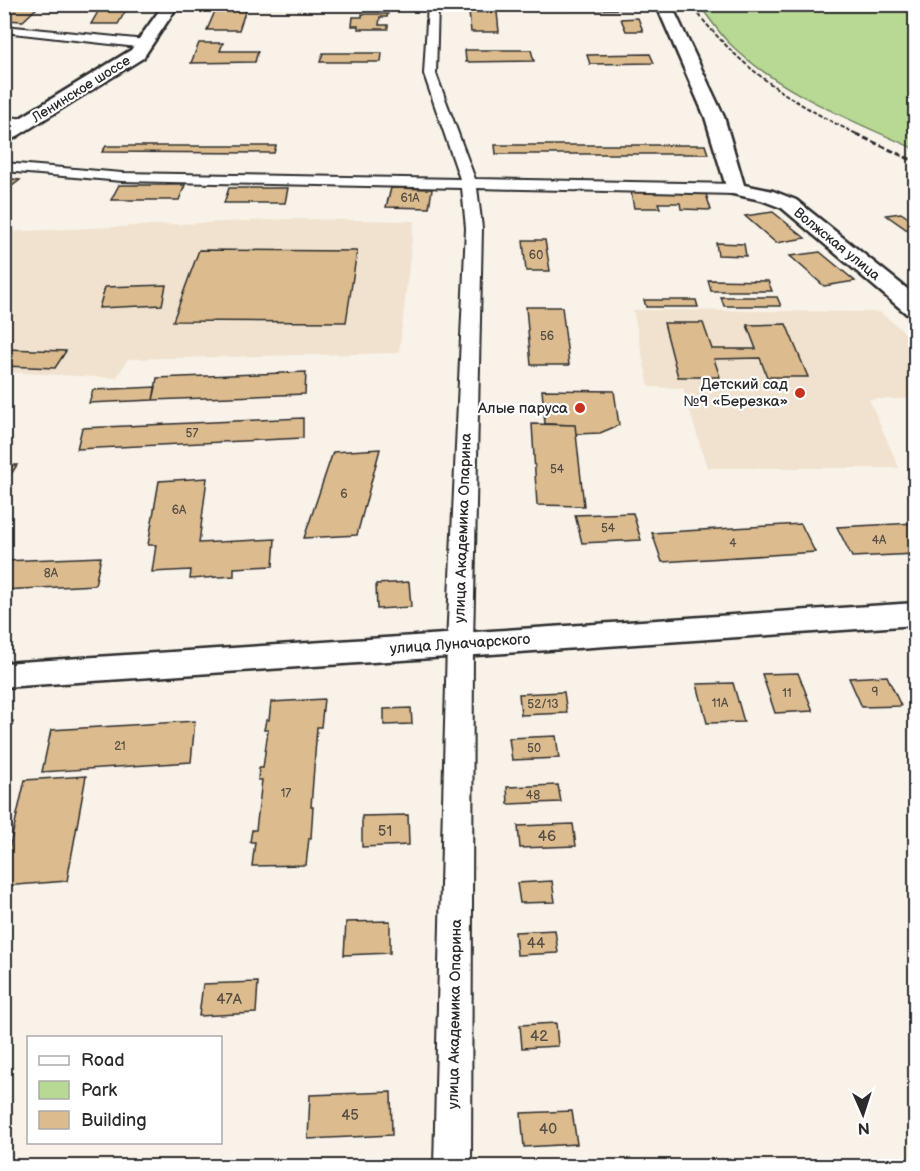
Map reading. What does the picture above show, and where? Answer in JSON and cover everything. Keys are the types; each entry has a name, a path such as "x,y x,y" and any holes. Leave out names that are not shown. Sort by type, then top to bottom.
{"street":[{"name":"Ленинское шоссе","path":"4,136 137,54 172,4"},
{"name":"улица Академика Опарина","path":"433,4 430,74 470,183 474,228 460,644 453,1167"},
{"path":"4,167 122,177 735,189 732,170 712,109 663,4"},
{"path":"4,29 146,44"},
{"path":"4,120 25,123"},
{"name":"Волжская улица","path":"735,189 766,195 789,204 915,309"},
{"name":"улица Луначарского","path":"4,675 915,614"}],"shaded area":[{"path":"289,219 414,221 399,353 128,359 116,378 5,372 4,232"},
{"name":"Детский сад №9 «Березка»","path":"633,310 880,312 915,341 915,399 869,399 899,468 707,468 683,388 649,387"}],"green space":[{"path":"699,5 915,5 915,149 841,116 769,75 727,41"}],"building":[{"path":"17,4 41,4 23,21 4,20 4,14"},
{"path":"104,4 130,4 128,8 102,8"},
{"path":"568,4 629,4 632,9 570,10"},
{"path":"216,9 246,9 239,30 207,30"},
{"path":"99,10 126,10 118,24 91,24"},
{"path":"469,12 497,12 499,32 471,32"},
{"path":"362,14 388,14 387,17 380,17 379,25 388,25 388,29 358,29 358,26 352,26 353,17 362,17"},
{"path":"638,18 643,31 626,31 621,19"},
{"path":"199,43 223,43 220,51 258,51 255,62 191,63"},
{"path":"465,50 531,50 534,61 466,62"},
{"path":"323,53 382,53 381,62 320,62"},
{"path":"650,54 654,63 590,64 587,55"},
{"path":"495,145 705,145 708,154 496,154"},
{"path":"106,146 276,146 274,153 102,152"},
{"path":"4,178 20,180 4,192"},
{"path":"119,185 185,185 179,200 111,200"},
{"path":"229,188 288,188 285,203 224,203"},
{"path":"391,188 432,189 429,208 386,207"},
{"path":"631,192 706,194 711,210 681,209 680,203 658,203 660,208 634,208"},
{"path":"773,212 805,238 776,243 745,216"},
{"path":"901,213 916,223 916,236 886,215"},
{"path":"523,240 545,240 550,271 526,271"},
{"path":"716,243 744,244 746,256 718,255"},
{"path":"199,250 357,251 346,322 173,321"},
{"path":"820,252 855,281 824,286 790,256"},
{"path":"708,280 768,281 772,291 711,291"},
{"path":"166,285 162,305 99,308 105,287"},
{"path":"721,297 777,297 781,306 724,306"},
{"path":"644,300 696,300 698,307 646,307"},
{"path":"526,307 562,307 569,365 531,365"},
{"path":"664,323 703,323 712,349 756,349 747,325 786,324 808,377 767,377 760,358 714,359 720,377 678,377"},
{"path":"4,349 66,351 55,368 4,366"},
{"path":"306,372 305,394 153,400 157,378"},
{"path":"156,387 153,400 89,403 93,390"},
{"name":"Алые паруса","path":"542,390 614,391 619,425 600,433 576,434 575,425 545,424"},
{"path":"303,418 303,438 77,449 82,428"},
{"path":"532,424 575,425 584,506 537,505"},
{"path":"380,449 357,535 304,538 333,452"},
{"path":"4,465 17,465 4,485"},
{"path":"207,478 199,543 275,539 273,566 234,568 234,576 190,579 191,570 152,572 156,545 148,545 159,481"},
{"path":"633,513 641,540 582,543 575,515"},
{"path":"916,523 916,554 852,557 837,527"},
{"path":"801,524 815,552 662,562 652,533"},
{"path":"101,557 95,585 4,590 4,561"},
{"path":"409,582 411,607 377,609 376,584"},
{"path":"798,673 813,711 775,713 762,674"},
{"path":"887,676 901,706 862,707 849,678"},
{"path":"733,683 744,722 707,723 697,684"},
{"path":"564,692 567,713 521,715 519,694"},
{"path":"324,699 321,727 317,727 311,838 309,838 306,865 252,866 255,842 250,842 252,830 256,830 262,780 258,780 259,768 263,768 268,730 264,730 266,720 269,720 271,702"},
{"path":"411,708 412,724 384,725 384,709"},
{"path":"13,721 4,756 4,722"},
{"path":"195,721 191,762 42,772 51,730"},
{"path":"556,736 559,758 512,760 509,738"},
{"path":"86,776 67,881 4,886 4,871 25,780"},
{"path":"558,785 561,802 508,804 507,787"},
{"path":"408,815 409,845 362,847 362,816"},
{"path":"573,824 576,846 520,848 518,826"},
{"path":"552,881 555,902 520,903 517,883"},
{"path":"390,921 390,953 344,955 346,922"},
{"path":"555,930 558,953 517,955 515,932"},
{"path":"258,982 256,1013 199,1016 203,984"},
{"path":"556,1023 558,1046 522,1048 520,1025"},
{"path":"391,1092 392,1135 308,1139 310,1095"},
{"path":"572,1111 577,1144 524,1147 521,1113"}],"railway":[{"path":"691,4 708,26 745,64 788,96 859,135"},
{"path":"856,134 916,162"}],"place":[{"name":"Детский сад №9 «Березка»","path":"800,393"},
{"name":"Алые паруса","path":"580,408"}]}
